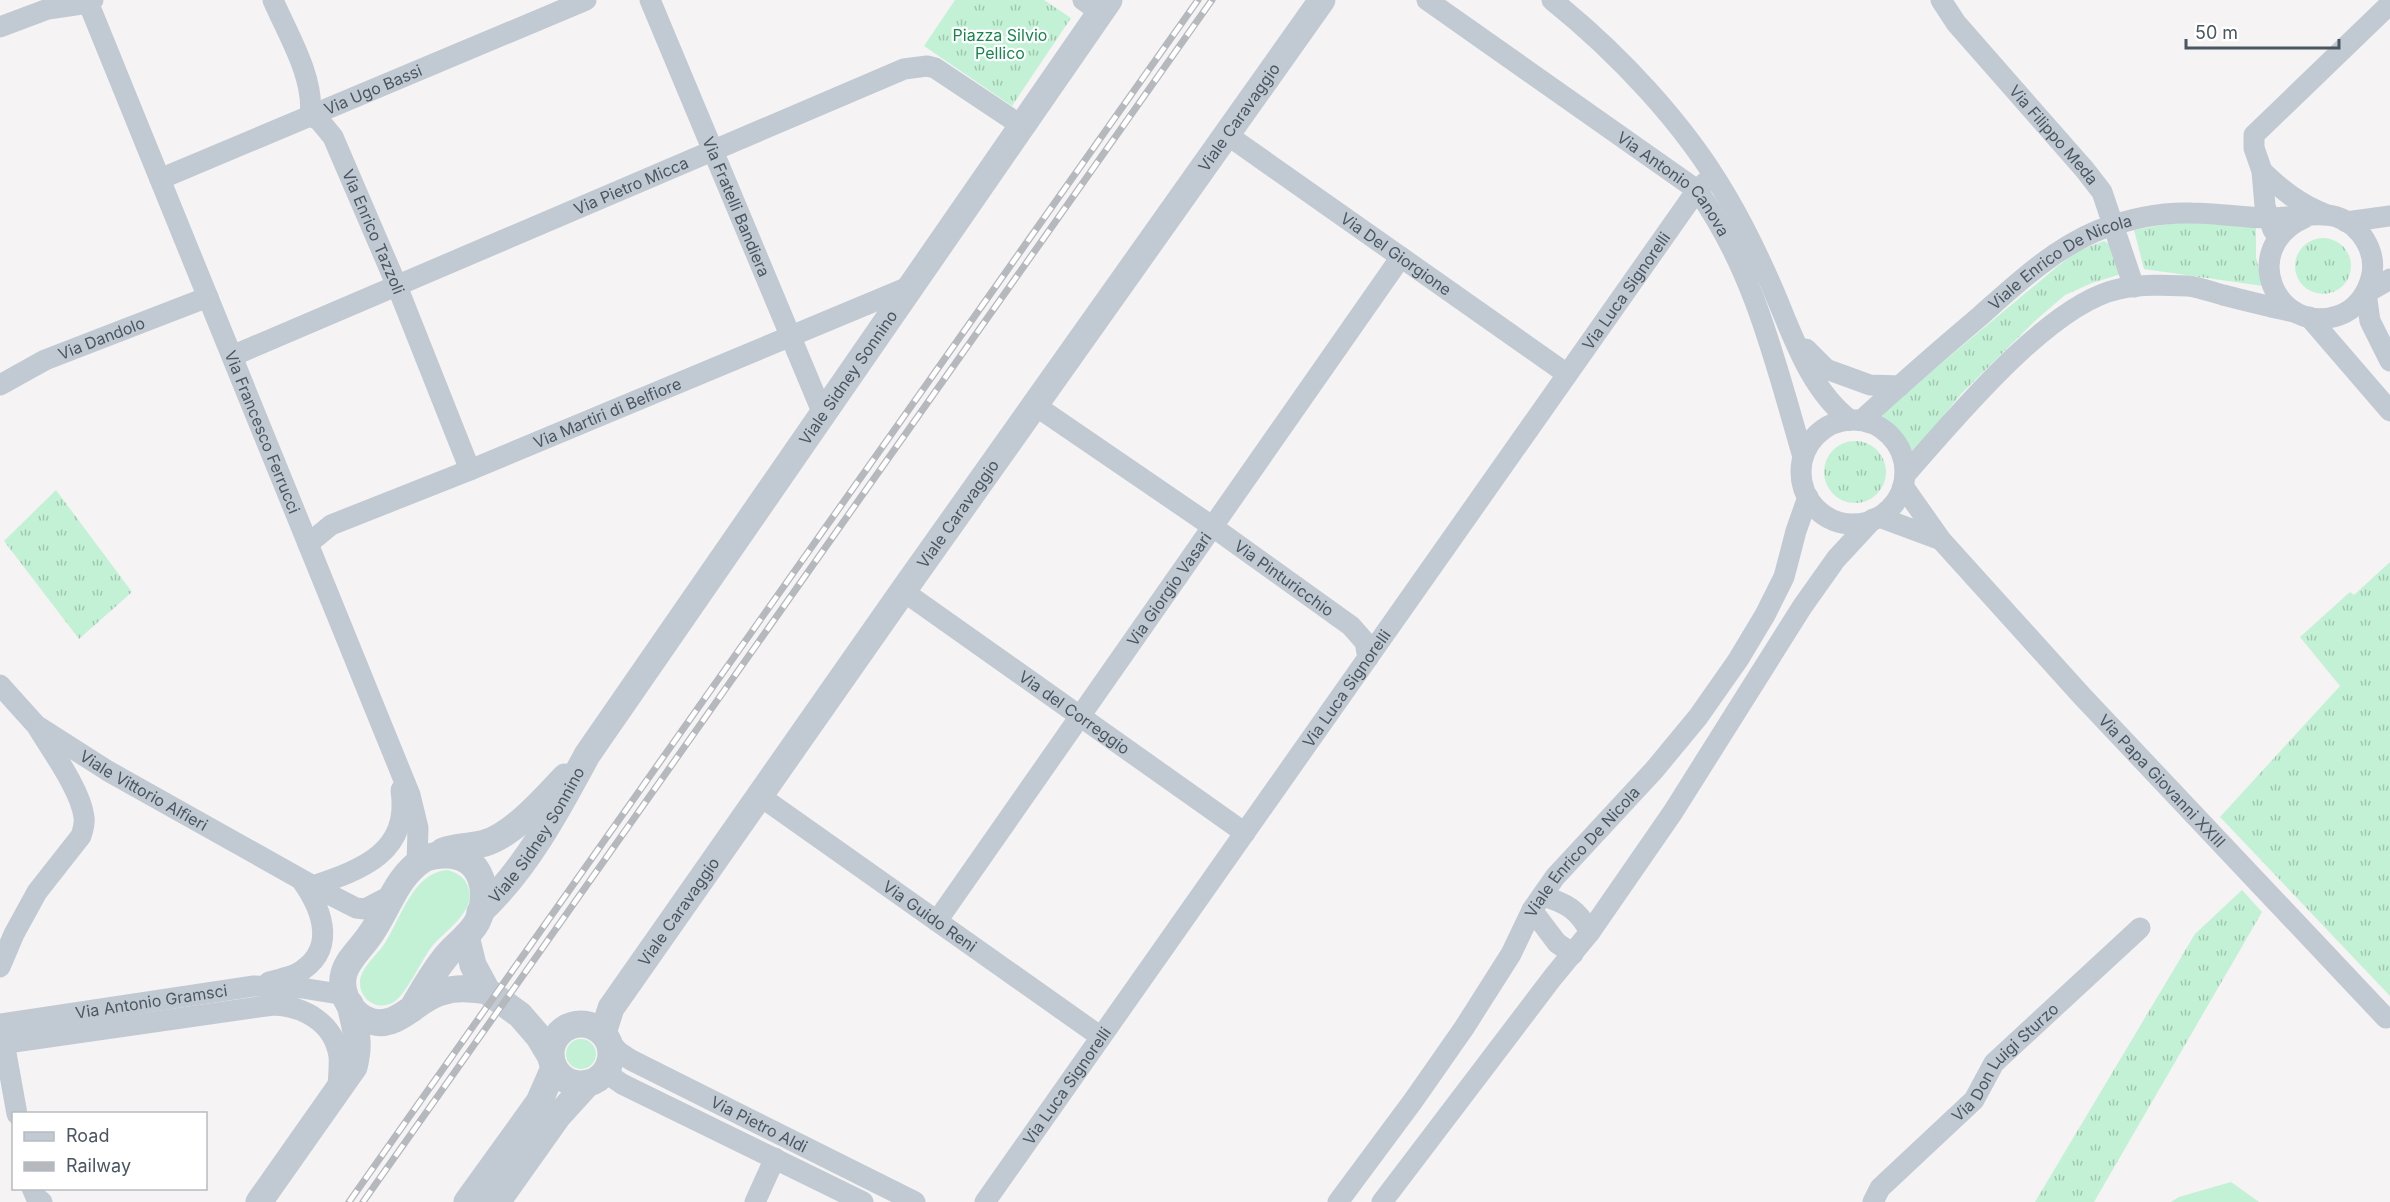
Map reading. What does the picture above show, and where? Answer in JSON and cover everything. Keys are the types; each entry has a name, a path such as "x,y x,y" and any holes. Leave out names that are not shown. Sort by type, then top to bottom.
{"street":[{"path":"273,0 309,85 310,116"},
{"name":"Via Ugo Bassi","path":"160,179 586,0"},
{"name":"Via Fratelli Bandiera","path":"650,0 824,414"},
{"name":"Viale Caravaggio","path":"597,1078 611,1056 606,1036 611,1008 1322,0"},
{"name":"Via Antonio Canova","path":"1427,0 1697,190 1714,214 1737,257 1774,353 1803,457"},
{"name":"Via Antonio Canova","path":"1552,0 1635,76 1689,141 1727,196 1760,258 1818,387 1839,411 1854,420"},
{"name":"Via Filippo Meda","path":"1941,0 1956,23 2102,192 2134,287"},
{"path":"0,27 48,9 91,1"},
{"name":"Via Francesco Ferrucci","path":"91,1 160,179 397,762 416,816 419,846 425,859"},
{"name":"Viale Sidney Sonnino","path":"480,912 509,881 562,801 587,755 1022,126 1098,4"},
{"path":"2385,4 2254,135 2254,148 2262,171 2265,206 2277,239 2270,254 2269,270 2272,287 2282,301 2302,314 2390,411"},
{"name":"Via Pietro Micca","path":"232,356 904,69 927,66 940,72 1022,126"},
{"name":"Via Enrico Tazzoli","path":"310,116 319,120 333,137 397,286 470,470"},
{"name":"Via Del Giorgione","path":"1226,134 1567,374"},
{"path":"1382,1202 1590,932 1673,812 1802,607 1836,560 1876,518 1890,509 1904,481 1946,425 2045,330 2061,317 2093,298 2118,289 2134,287 2190,286 2326,319 2342,314 2356,305 2366,292 2372,277 2368,245 2359,232 2337,218 2307,207 2287,194 2262,171"},
{"name":"Via Luca Signorelli","path":"985,1202 1697,190 1713,176"},
{"name":"Viale Enrico De Nicola","path":"1854,420 1863,419 2026,276 2063,248 2115,225 2136,218 2192,213 2269,218 2390,216"},
{"name":"Viale Enrico De Nicola","path":"2277,239 2289,225 2306,217"},
{"name":"Via Giorgio Vasari","path":"937,921 1401,257"},
{"path":"2366,292 2390,279"},
{"name":"Via Martiri di Belfiore","path":"308,544 331,525 470,470 911,286"},
{"path":"2366,292 2370,321 2390,361"},
{"name":"Via Dandolo","path":"0,385 45,360 208,297"},
{"path":"1794,337 1826,369 1870,385 1900,386"},
{"name":"Via Pinturicchio","path":"1036,406 1213,527 1351,626 1365,642 1368,658"},
{"path":"1904,481 1904,459 1898,445 1888,433 1874,424 1854,420 1834,423 1821,431 1810,443 1803,457 1801,471 1808,497 1830,518 1844,523 1859,523 1876,518 1941,540"},
{"name":"Via Papa Giovanni XXIII","path":"1904,481 1941,540 2082,696 2386,1018"},
{"name":"Viale Enrico De Nicola","path":"1338,1202 1464,1028 1511,954 1537,903 1556,877 1655,770 1698,717 1738,660 1765,615 1784,577 1808,497"},
{"name":"Via del Correggio","path":"903,591 1245,833"},
{"name":"Viale Vittorio Alfieri","path":"0,685 36,724 108,771 306,882 356,908 365,909 390,896"},
{"path":"0,967 14,934 37,892 81,836 84,827 85,818 79,799 36,724"},
{"name":"Viale Sidney Sonnino","path":"425,859 451,848 484,843 501,835 521,819 587,755"},
{"path":"254,986 294,975 314,959 321,948 322,926 306,882 349,874 391,845 397,834 403,806 397,762"},
{"name":"Via Guido Reni","path":"760,796 1101,1037"},
{"path":"259,1202 354,1067 359,1046 357,1029 343,985 345,972 371,934 390,896 425,859 460,857 471,862 480,872 484,886 480,912 466,936 444,957 412,1009"},
{"path":"1573,954 1557,943 1537,903 1561,901 1581,916 1590,932"},
{"name":"Via Don Luigi Sturzo","path":"1873,1202 1880,1188 1974,1100 1994,1063 2140,928"},
{"path":"466,936 473,965 487,991 520,1015 569,1082 597,1078"},
{"name":"Via Antonio Gramsci","path":"1,1034 254,986 302,988 347,1000"},
{"name":"Via Antonio Gramsci","path":"258,1007 302,988"},
{"path":"347,1000 363,1018 378,1024 395,1020 440,992 465,988 487,991"},
{"name":"Via Antonio Gramsci","path":"1,1034 258,1007 289,1006 316,1017 331,1033 339,1057 338,1090"},
{"path":"520,1015 569,1026 585,1023 606,1036"},
{"path":"0,1018 1,1034 17,1112"},
{"path":"467,1202 539,1102 553,1062 554,1040 569,1026"},
{"name":"Via Pietro Aldi","path":"606,1036 619,1052 631,1060 915,1202"},
{"path":"497,1202 558,1116 597,1078"},
{"name":"Via Pietro Aldi","path":"597,1078 622,1084 863,1202"},
{"path":"755,1202 775,1158"},
{"path":"33,1190 42,1202"}],"green space":[{"name":"Piazza Silvio Pellico","path":"955,0 1044,0 1071,18 1012,106 924,46"},
{"path":"2179,222 2256,227 2256,258 2263,286 2144,269 2134,230"},
{"path":"2317,238 2329,238 2339,242 2347,250 2351,266 2347,282 2339,290 2329,294 2317,294 2307,290 2299,282 2295,272 2295,260 2299,250 2307,242"},
{"path":"2104,241 2109,244 2121,274 2065,295 2036,320 1961,394 1914,453 1904,438 1882,418 1884,411 2058,266 2078,251"},
{"path":"1855,441 1867,443 1877,450 1884,460 1886,472 1884,484 1877,494 1867,501 1855,503 1843,501 1833,494 1826,484 1824,472 1826,460 1833,450 1843,443"},
{"path":"56,490 132,592 79,639 4,541"},
{"path":"2390,562 2390,996 2220,817 2340,686 2300,637 2350,592 2354,595"},
{"path":"448,870 460,876 468,887 470,896 464,913 435,942 399,998 386,1005 372,1003 364,997 361,991 361,975 385,943 417,887 436,873"},
{"path":"2242,890 2262,912 2094,1202 2035,1202 2195,934"},
{"path":"581,1039 587,1040 595,1048 595,1060 587,1068 581,1069 575,1068 567,1060 566,1054 567,1048 575,1040"},
{"path":"2231,1182 2259,1202 2171,1202 2179,1197"}],"railway":[{"path":"349,1202 1198,0"},
{"path":"363,1202 1212,0"}]}
